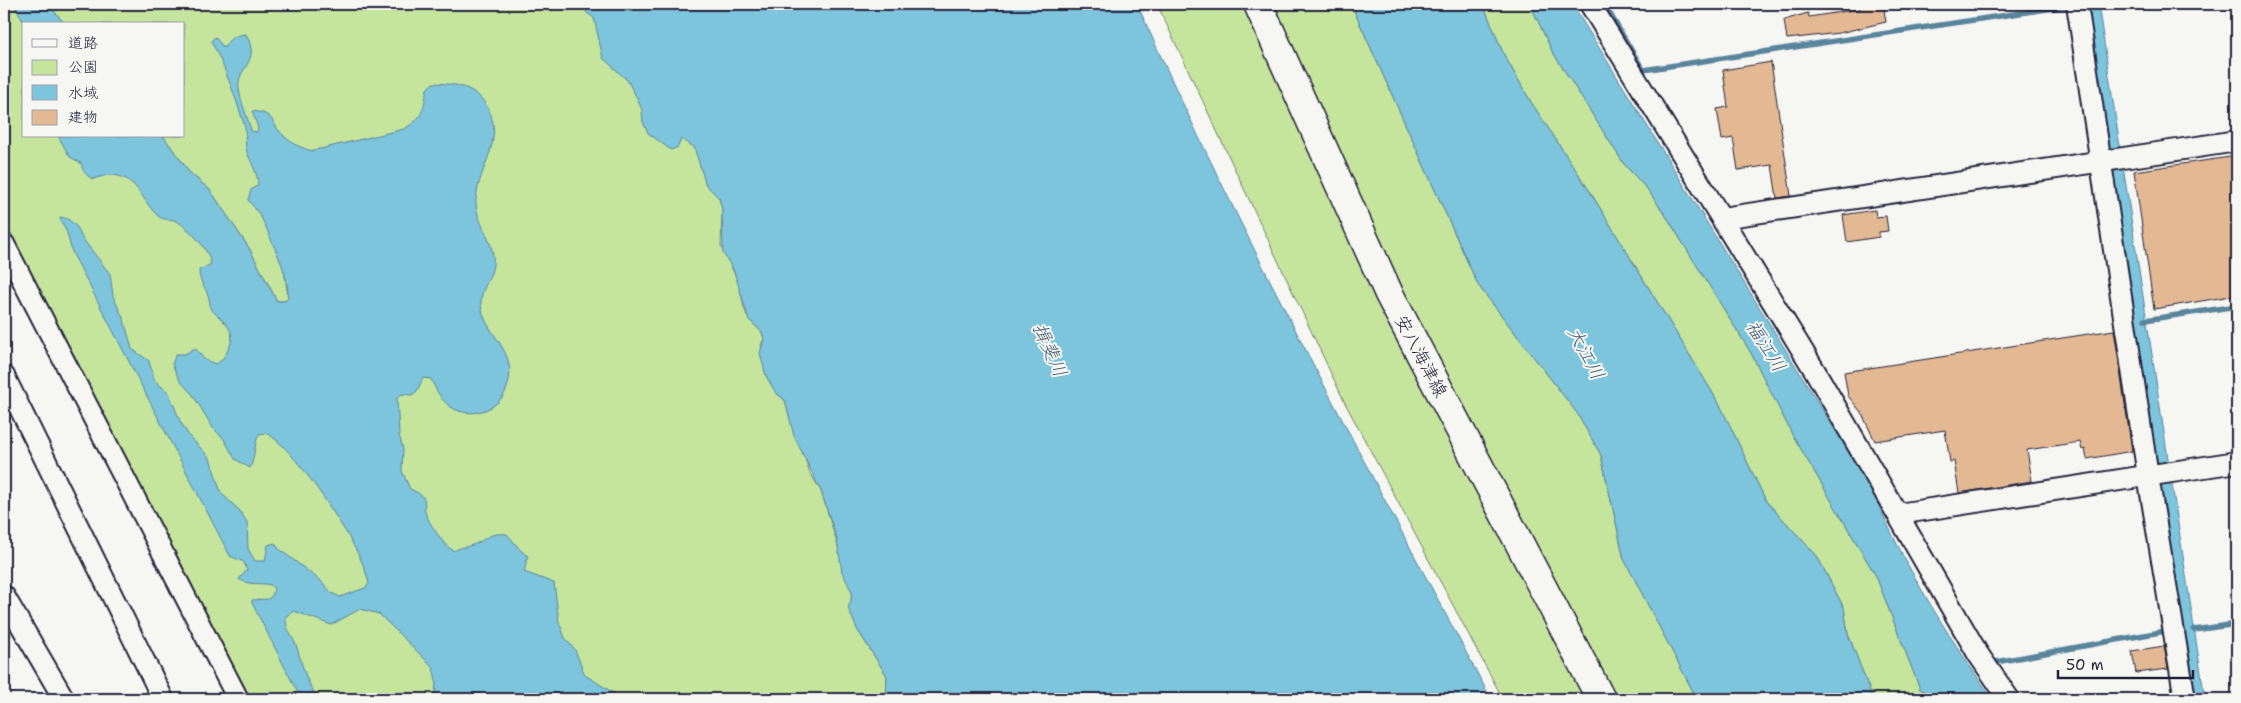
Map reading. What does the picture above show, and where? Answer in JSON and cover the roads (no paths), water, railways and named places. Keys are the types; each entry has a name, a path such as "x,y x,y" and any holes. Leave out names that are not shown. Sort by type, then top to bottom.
{"main road":[{"name":"安八海津線","path":"1258,4 1389,294 1601,699"}],"street":[{"path":"1590,4 1605,32 1722,218 1898,514 1978,654 2008,699"},
{"path":"2077,4 2111,160 2158,474 2185,699"},
{"path":"1722,218 2237,140"},
{"path":"4,244 238,699"},
{"path":"4,376 163,699"},
{"path":"1898,514 2237,462"},
{"path":"4,596 64,699"}],"water":[{"path":"13,4 48,4 63,22 24,22"},
{"name":"揖斐川","path":"584,4 1137,4 1263,268 1491,699 886,699 887,676 857,629 848,608 852,592 842,572 837,540 821,491 794,436 785,400 776,393 766,376 760,353 764,339 762,332 749,320 734,271 723,253 722,209 719,198 706,185 694,147 681,139 678,147 671,150 648,133 643,122 642,110 627,80 603,58 594,18 587,13"},
{"name":"大江川","path":"1351,4 1483,4 1504,55 1531,102 1589,190 1720,405 1766,501 1817,556 1844,608 1848,634 1873,699 1697,699 1624,559 1601,455 1577,413 1478,285"},
{"name":"福江川","path":"1530,4 1572,4 1872,490 1897,545 1926,598 1993,699 1943,699 1920,689 1876,576 1792,434 1751,353 1668,219 1648,190 1624,164 1552,51"},
{"path":"2088,4 2098,4 2205,699 2193,699"},
{"path":"246,34 251,52 250,59 239,81 239,89 251,131 257,132 258,128 252,111 260,112 272,119 279,131 290,141 312,151 404,129 422,113 427,89 433,83 450,84 465,88 478,95 488,108 494,132 476,200 479,216 489,240 493,265 482,294 481,304 483,315 500,343 509,363 510,375 507,388 503,396 490,408 472,413 463,412 447,404 440,396 431,379 423,378 417,391 412,395 402,394 397,398 399,435 403,449 402,471 410,489 424,498 425,512 439,536 454,551 475,544 494,534 507,534 519,549 528,556 524,572 554,583 559,622 565,638 575,650 585,675 615,694 619,699 435,699 436,680 433,667 379,614 360,609 331,625 294,611 286,616 287,628 296,645 302,666 319,699 301,699 252,603 252,600 268,599 272,596 274,589 271,585 239,579 247,570 244,562 230,556 72,252 67,233 60,219 60,217 68,219 77,227 82,238 110,274 113,296 124,320 132,349 149,361 154,380 169,393 180,421 189,436 210,458 221,493 240,511 247,522 248,549 255,561 265,561 268,545 275,543 278,548 322,582 332,593 340,597 365,588 369,584 353,545 331,509 289,452 265,433 259,434 250,468 235,459 224,439 213,428 193,395 180,381 172,364 176,354 185,354 195,348 205,360 216,364 223,358 231,343 231,332 210,308 209,297 200,279 199,270 210,265 210,260 203,247 181,224 158,216 128,180 114,175 93,179 88,176 83,170 81,163 70,157 59,138 164,138 190,173 210,190 249,248 277,301 285,301 288,297 288,291 283,268 265,224 248,200 251,190 258,185 258,181 246,149 244,124 221,61 211,41 215,37 224,48 228,42 239,35"}],"waterway":[{"path":"1604,4 1643,70 2067,6"},
{"path":"2145,320 2237,306"},
{"path":"2194,630 2237,624"},
{"path":"1996,662 2166,631"}]}
